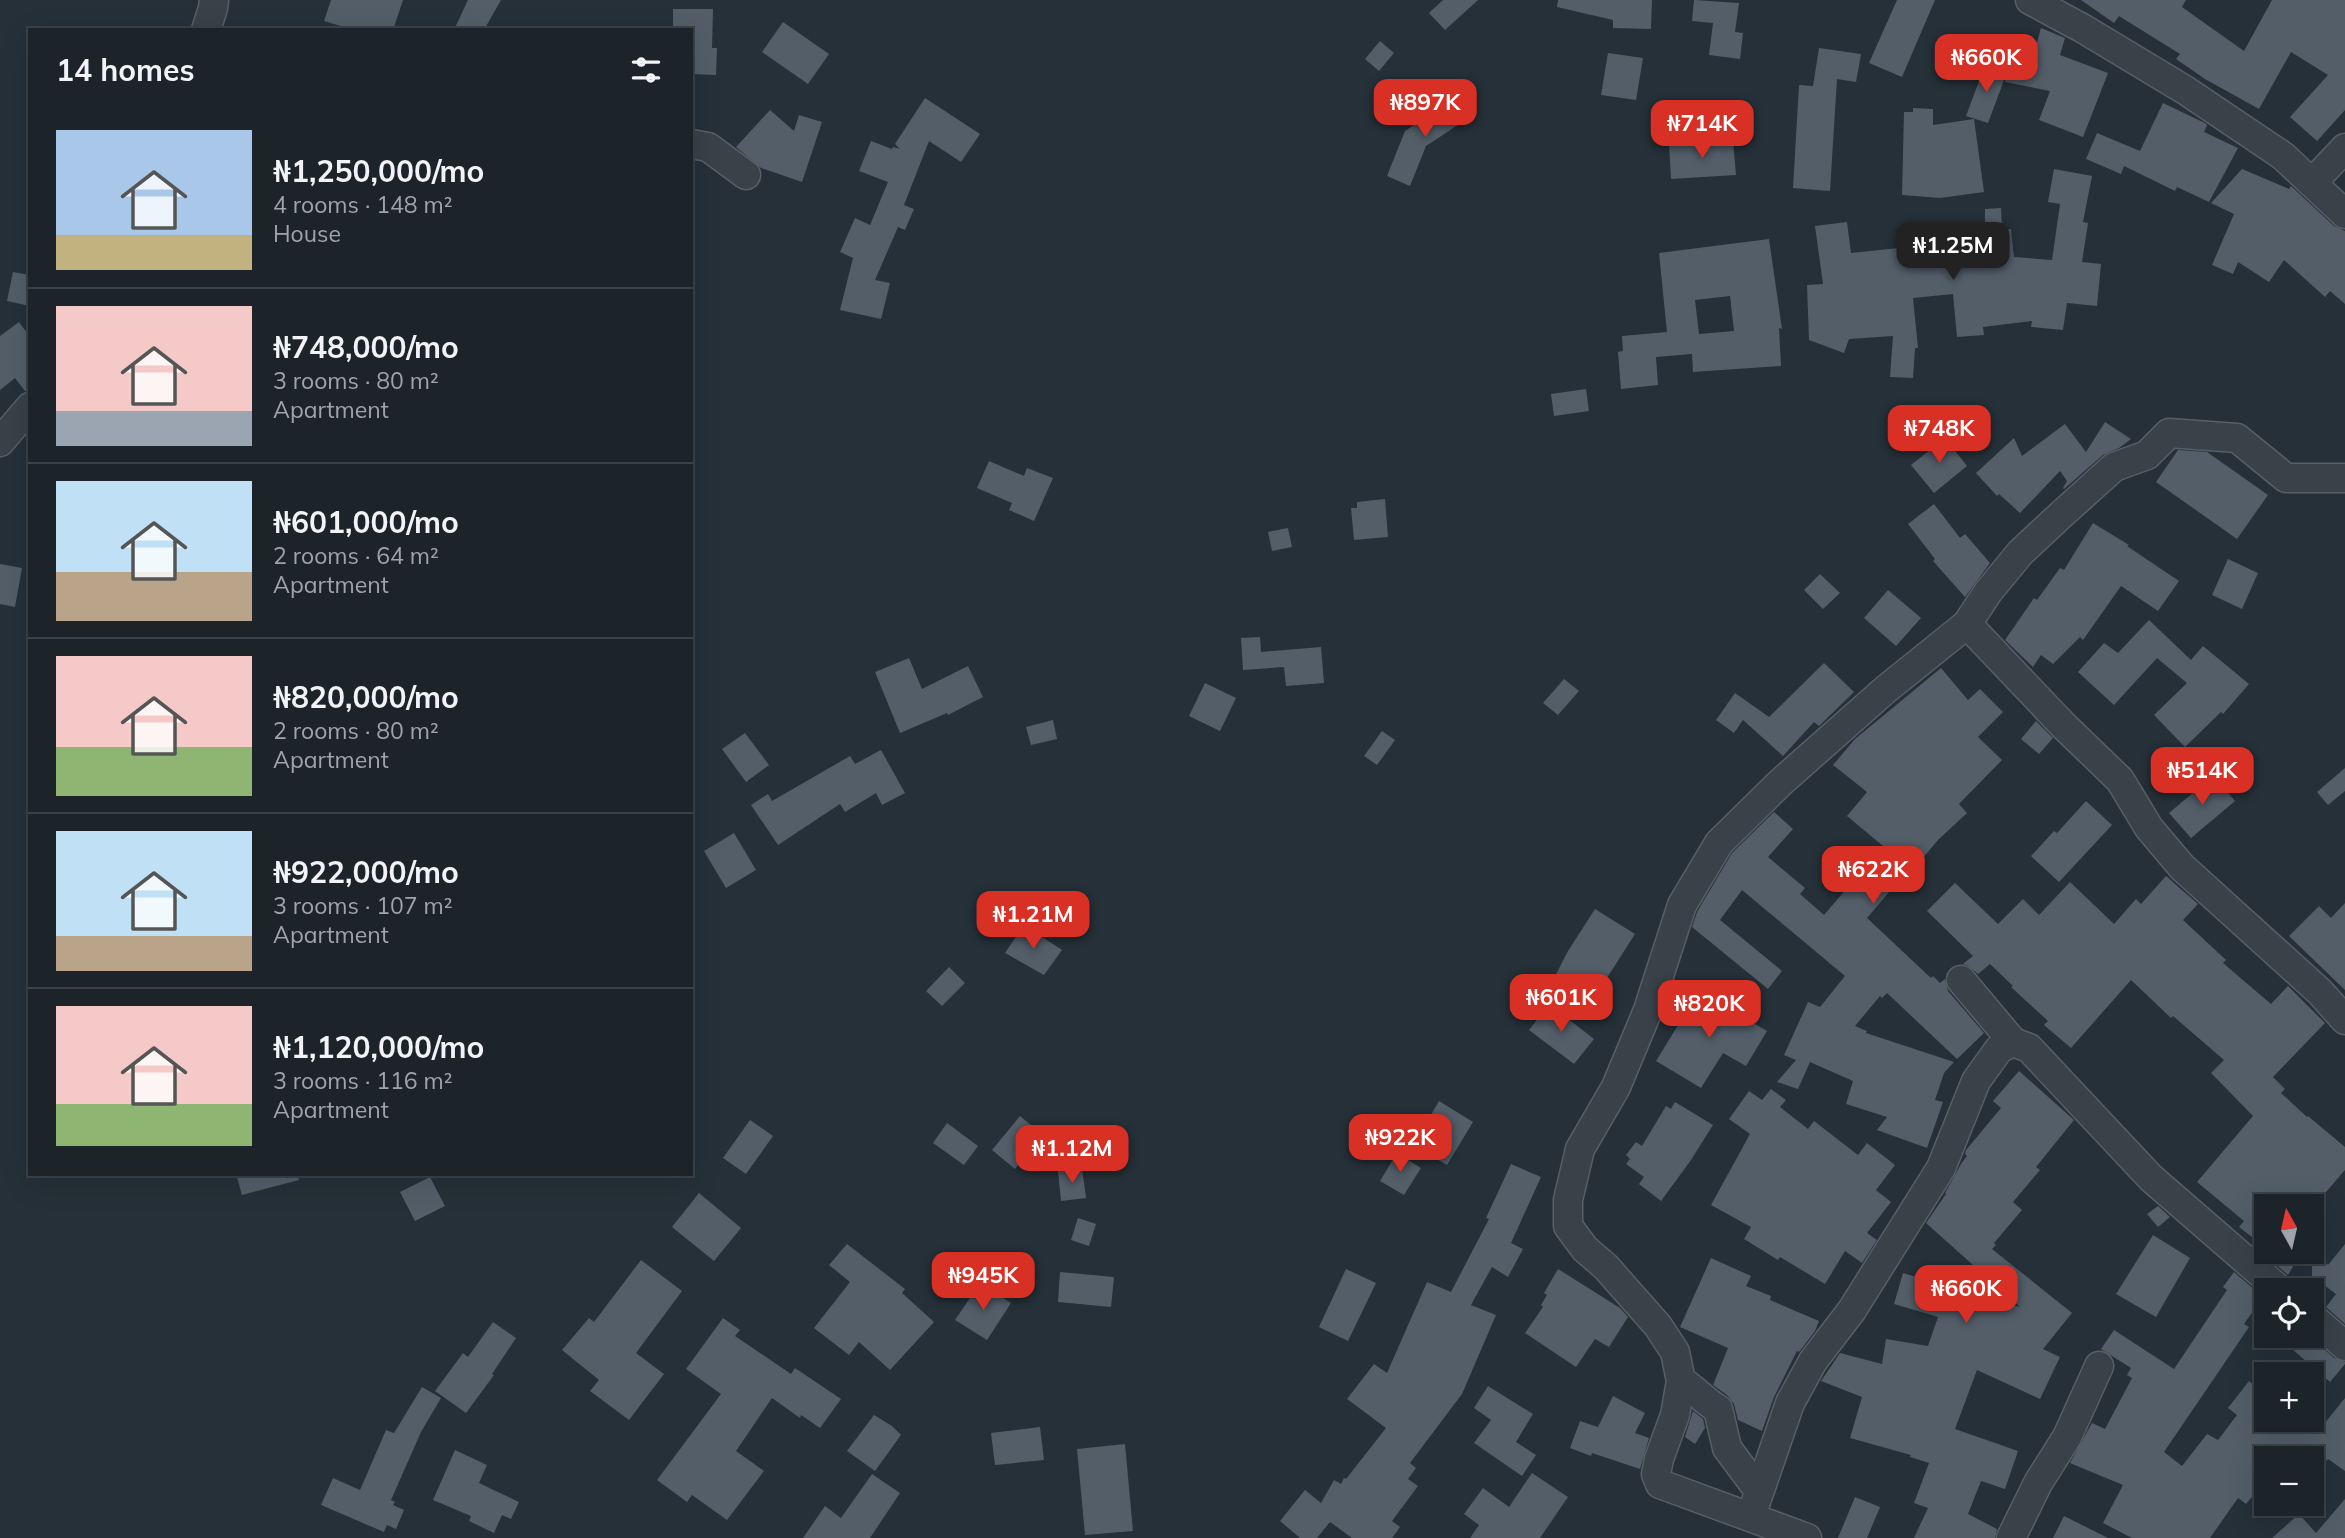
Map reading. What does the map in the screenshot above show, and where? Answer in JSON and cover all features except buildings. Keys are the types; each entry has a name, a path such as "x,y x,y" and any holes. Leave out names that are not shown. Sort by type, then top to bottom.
{"street":[{"path":"207,28 214,0"},
{"path":"2044,3 2185,90 2283,156 2345,214"},
{"path":"693,144 708,147 746,175"},
{"path":"2312,183 2345,148"},
{"path":"0,442 28,409"},
{"path":"1807,1538 1755,1504 1660,1484 1656,1474 1659,1459 1675,1415 1681,1381 1675,1352 1658,1326 1606,1266 1585,1249 1568,1226 1568,1200 1580,1149 1616,1087 1648,1010 1682,905 1720,843 1780,783 1885,690 1967,624 1988,592 2021,552 2115,467 2147,455 2169,433 2237,438 2286,478 2345,478"},
{"path":"1967,624 2063,725 2120,780 2149,828 2182,867 2320,992 2345,1020"},
{"path":"1961,981 2013,1042 2029,1048 2151,1178 2266,1278"},
{"path":"1755,1504 1790,1403 1813,1361 1852,1310 1941,1168 1976,1081 1999,1049 2013,1042"},
{"path":"2324,1328 2345,1346"},
{"path":"2011,1538 2038,1483 2067,1437 2099,1366"},
{"path":"1681,1381 1718,1409 1727,1448 1755,1504"}]}
